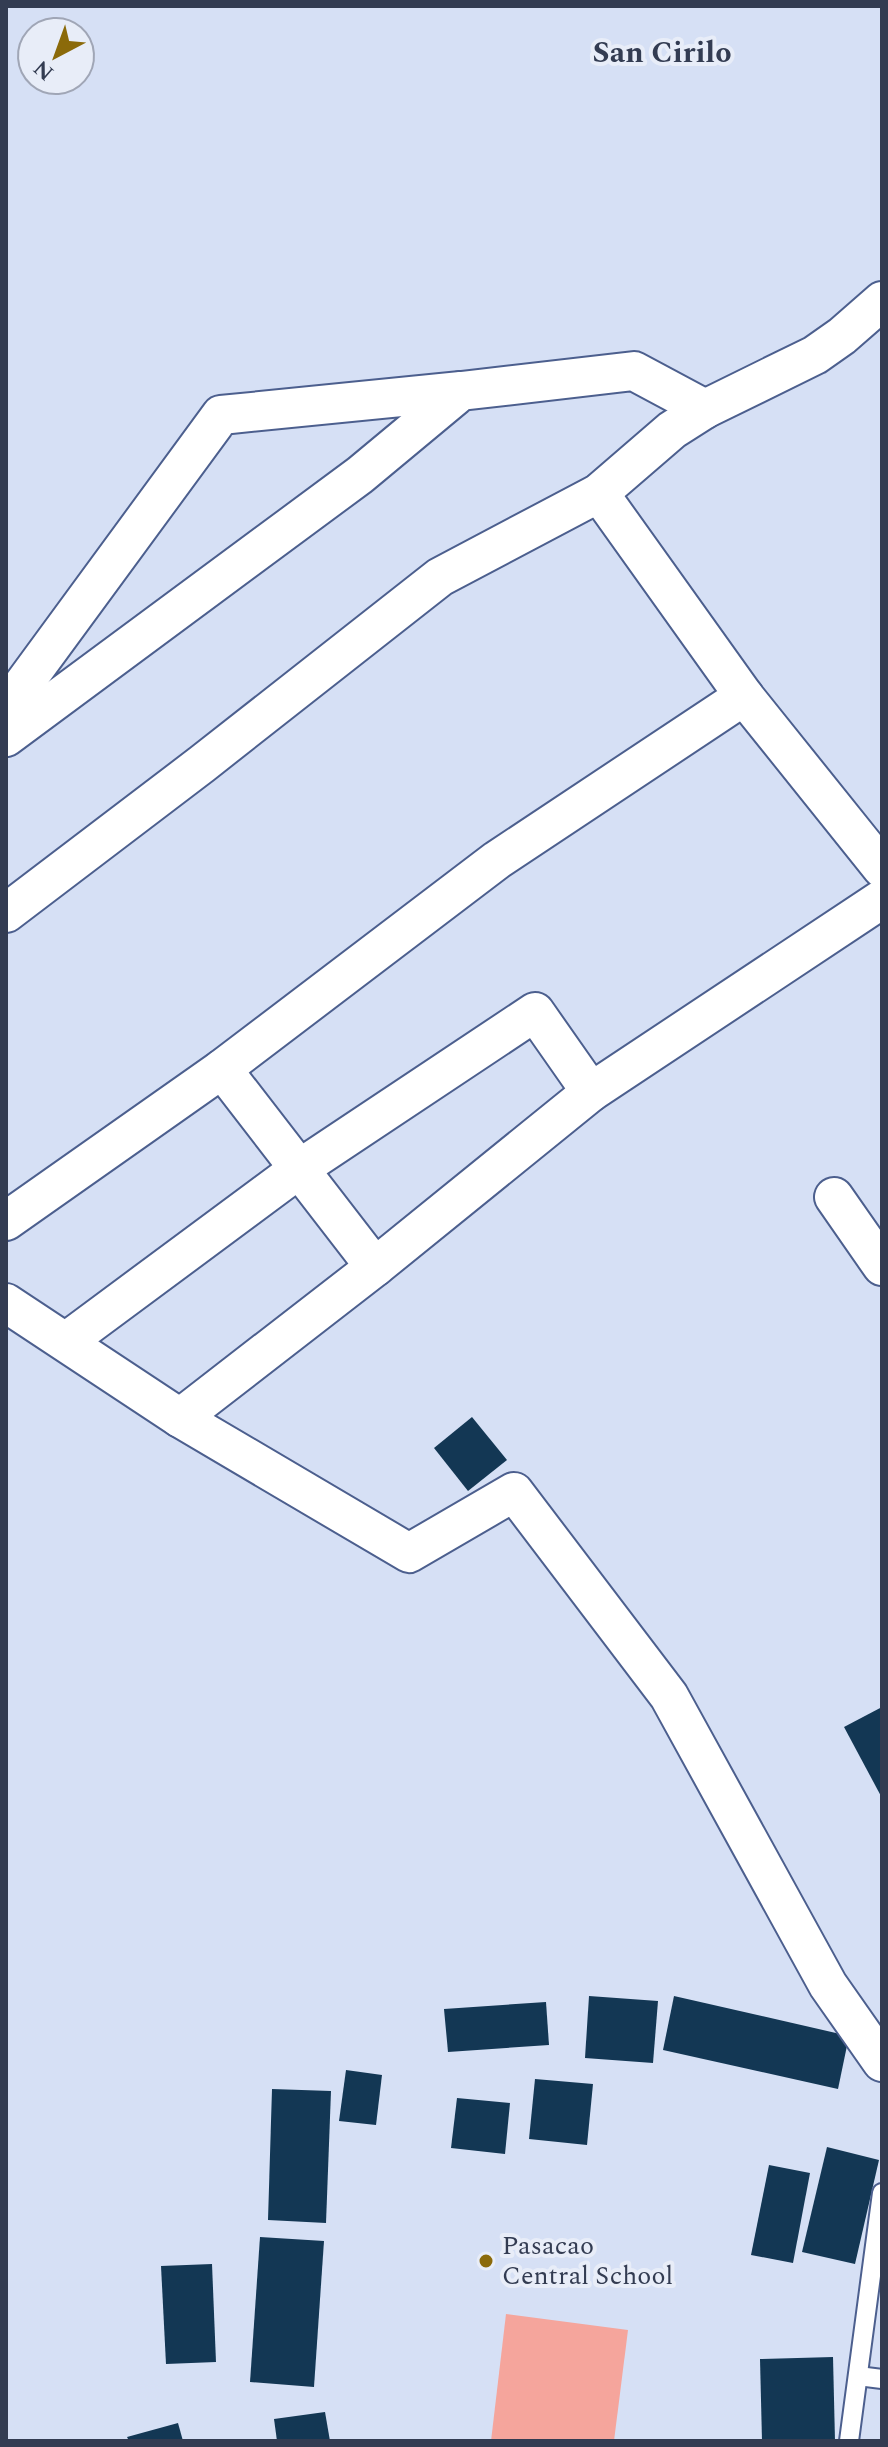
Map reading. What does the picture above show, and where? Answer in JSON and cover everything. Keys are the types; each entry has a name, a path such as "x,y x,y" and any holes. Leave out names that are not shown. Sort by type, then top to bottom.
{"street":[{"path":"6,913 440,577 599,493 672,430 705,409 815,355 882,301"},
{"path":"6,708 221,415 634,371 705,409"},
{"path":"6,737 360,475 461,391"},
{"path":"599,493 744,696 882,868"},
{"path":"6,1221 222,1069 497,860 744,696"},
{"path":"180,1418 375,1267 591,1092 882,899"},
{"path":"67,1341 299,1169 535,1012 591,1092"},
{"path":"222,1069 375,1267"},
{"path":"834,1197 882,1266"},
{"path":"6,1303 180,1418 409,1553 514,1492 669,1696 828,1985 882,2062"}],"lane":[{"path":"849,2441 882,2193"},
{"path":"858,2376 882,2379"}],"shaded area":[{"path":"506,2314 628,2330 614,2441 491,2441"}],"building":[{"path":"472,1417 507,1460 468,1491 434,1448"},
{"path":"882,1707 882,1798 844,1727"},
{"path":"589,1996 658,2001 653,2063 585,2058"},
{"path":"674,1996 849,2036 838,2089 663,2050"},
{"path":"546,2002 549,2045 448,2052 444,2009"},
{"path":"346,2070 382,2075 376,2125 339,2121"},
{"path":"535,2079 593,2084 587,2145 529,2139"},
{"path":"272,2089 331,2091 326,2223 268,2220"},
{"path":"457,2098 510,2103 505,2154 451,2148"},
{"path":"827,2147 879,2160 855,2264 802,2252"},
{"path":"769,2165 810,2173 793,2263 751,2255"},
{"path":"260,2237 324,2241 314,2387 250,2382"},
{"path":"212,2264 216,2362 166,2364 161,2266"},
{"path":"833,2357 835,2441 762,2441 760,2359"},
{"path":"325,2412 330,2441 277,2441 274,2419"},
{"path":"178,2423 183,2441 129,2441 127,2437"}],"place":[{"name":"Pasacao Central School","path":"486,2261"}],"district":[{"name":"San Cirilo","path":"662,53"}]}
